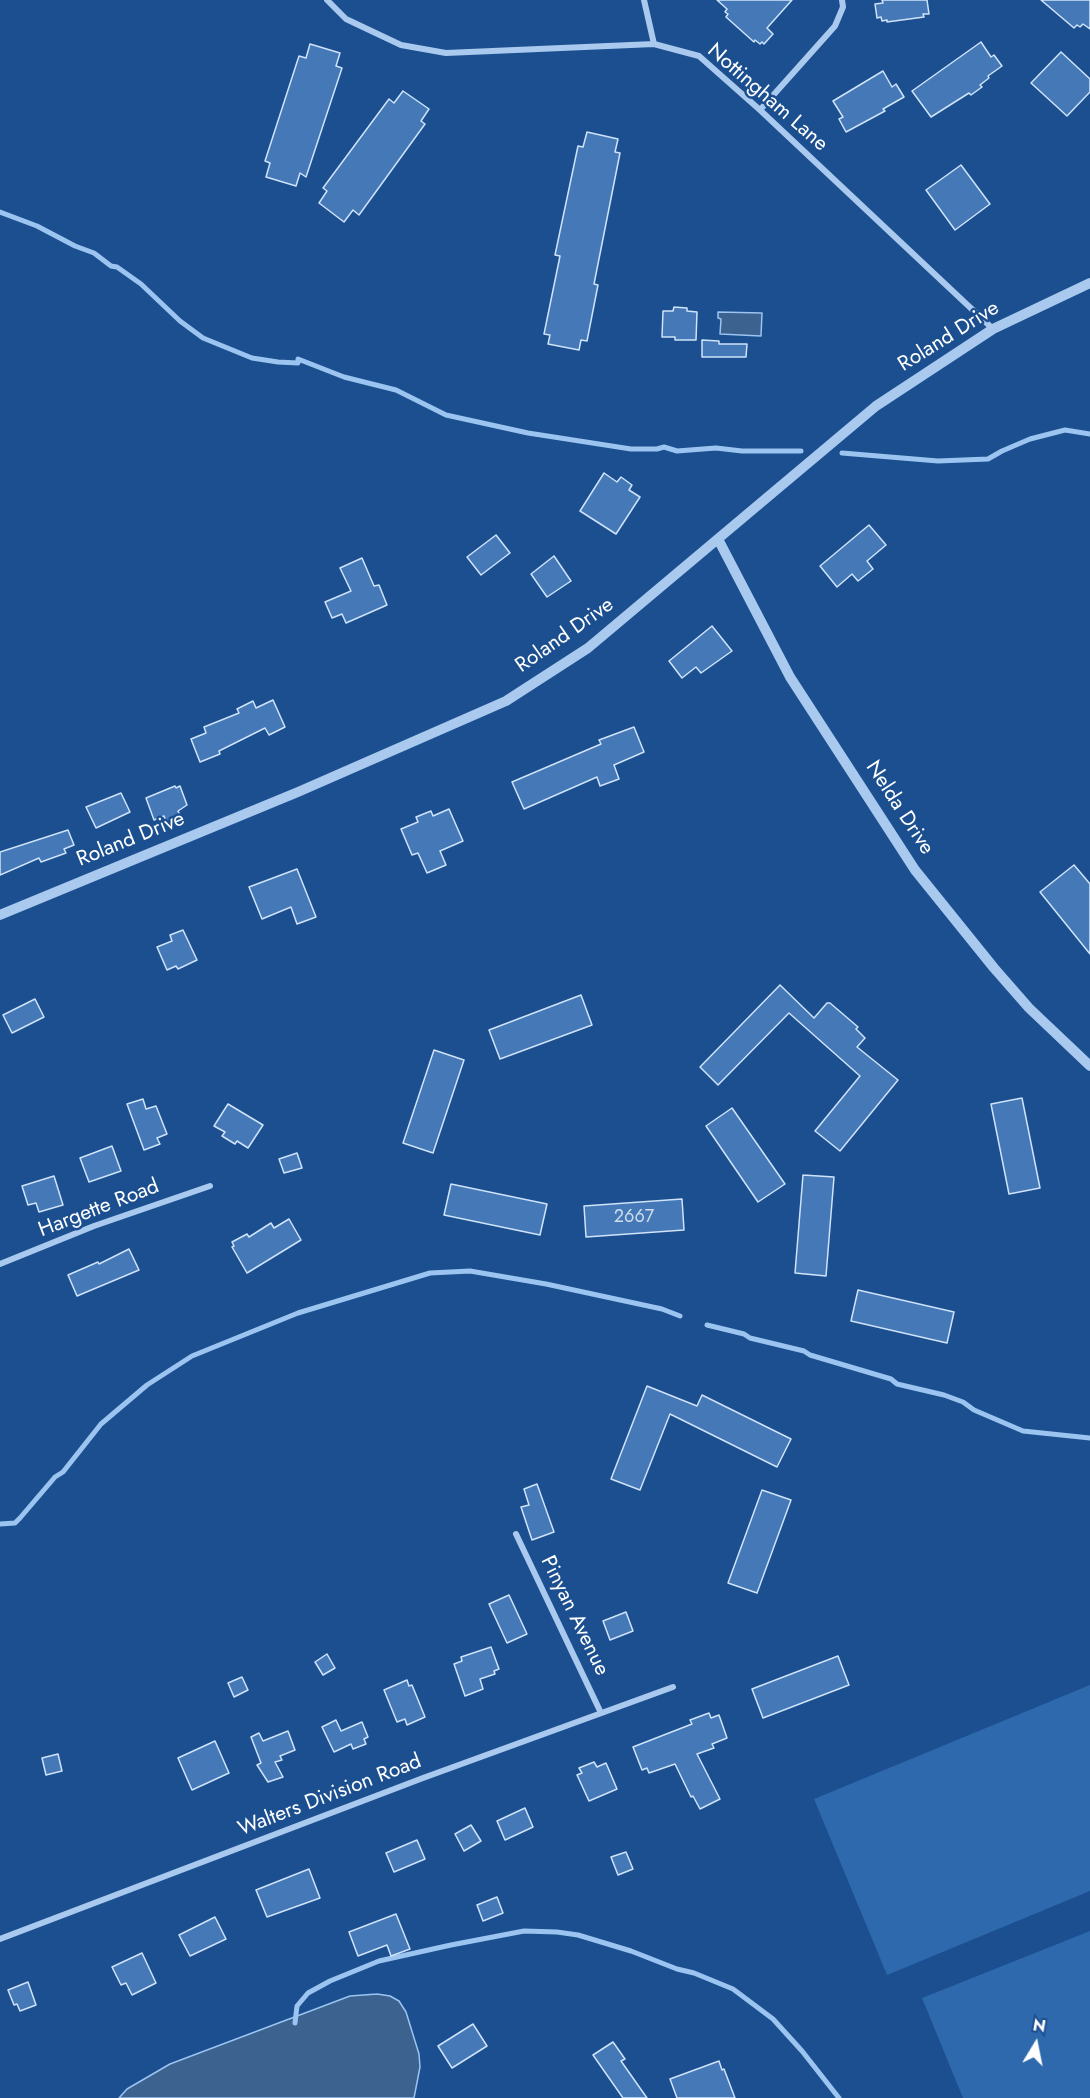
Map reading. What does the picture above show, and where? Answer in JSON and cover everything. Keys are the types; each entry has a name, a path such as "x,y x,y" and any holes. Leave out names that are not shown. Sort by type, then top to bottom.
{"street":[{"name":"Nottingham Lane","path":"327,0 346,19 402,45 446,53 654,44 699,56 760,110 993,329"},
{"path":"644,0 654,44"},
{"path":"760,110 835,26 843,7 842,0"},
{"name":"Roland Drive","path":"0,915 309,788 506,701 588,648 876,406 993,329 1090,283"},
{"name":"Nelda Drive","path":"718,539 790,677 915,870 1029,1008 1090,1066"},
{"name":"Hargette Road","path":"0,1264 94,1226 210,1186"},
{"name":"Pinyan Avenue","path":"516,1534 602,1713"},
{"name":"Walters Division Road","path":"0,1939 423,1778 673,1687"}],"shaded area":[{"path":"718,312 762,313 761,336 720,334 721,319 718,318"},
{"path":"1090,1685 1090,1891 887,1975 814,1799"},
{"path":"1090,1931 1090,2098 963,2098 922,1998"},
{"path":"377,1994 390,1996 399,2001 406,2012 419,2054 420,2067 414,2098 119,2098 127,2089 170,2064 350,1996"}],"building":[{"path":"717,0 792,0 767,28 773,34 764,44 762,42 760,44 755,40 754,42 726,17 727,9"},
{"path":"882,0 927,0 929,14 923,14 924,17 882,21 881,17 877,18 875,4 883,3"},
{"path":"1041,0 1090,0 1090,29 1083,24 1074,28"},
{"path":"981,42 991,57 994,55 1002,66 988,76 989,78 980,85 982,87 971,95 969,93 931,117 912,91"},
{"path":"310,44 340,53 336,66 342,68 306,177 300,173 296,186 266,177 270,163 265,161 299,56 306,58"},
{"path":"1061,52 1090,79 1090,92 1067,116 1031,83"},
{"path":"883,71 892,87 896,84 904,97 883,109 885,111 846,132 839,119 843,117 833,101"},
{"path":"403,91 429,109 421,121 425,124 359,215 353,210 344,222 319,203 327,191 323,188 389,99 394,103"},
{"path":"587,132 618,139 615,152 620,153 594,284 598,285 587,341 581,340 579,350 548,344 550,335 544,334 560,256 555,255 578,146 583,147"},
{"path":"961,165 990,204 955,230 926,190"},
{"path":"674,307 697,312 696,340 675,340 675,337 662,337 663,311 673,311"},
{"path":"702,340 719,341 719,344 747,344 746,357 702,357"},
{"path":"604,473 617,482 621,477 632,485 629,490 640,497 616,534 580,511"},
{"path":"869,525 886,545 867,561 873,569 858,581 852,574 837,587 820,566"},
{"path":"496,535 510,553 481,575 467,557"},
{"path":"554,556 571,581 547,597 531,574"},
{"path":"362,558 374,586 379,585 387,605 346,623 342,614 332,618 325,602 351,591 340,568"},
{"path":"712,626 732,651 701,673 696,667 682,678 669,661"},
{"path":"273,700 285,727 269,735 265,728 219,751 220,754 200,762 191,739 206,733 204,727 239,713 237,709 253,701 256,708"},
{"path":"634,727 644,752 614,765 619,779 600,786 597,777 524,809 512,782 601,744 599,740"},
{"path":"175,786 176,788 180,786 187,805 178,811 180,815 166,821 164,816 154,820 146,798"},
{"path":"121,793 130,812 96,828 86,807"},
{"path":"449,809 463,841 440,851 446,865 427,873 418,853 412,855 401,829 418,822 416,817 431,811 433,816"},
{"path":"68,830 74,845 64,849 66,853 41,862 39,858 0,875 0,852"},
{"path":"1074,865 1090,884 1090,954 1040,892"},
{"path":"297,869 316,917 297,924 291,907 262,919 249,887"},
{"path":"183,930 197,960 178,969 176,966 167,970 157,947 172,941 170,935"},
{"path":"780,985 814,1018 827,1003 830,1003 858,1027 856,1029 865,1038 857,1047 898,1080 840,1151 815,1131 860,1076 789,1013 718,1085 700,1067"},
{"path":"581,995 592,1025 500,1059 489,1030"},
{"path":"35,999 44,1017 12,1033 3,1015"},
{"path":"434,1050 464,1060 433,1153 403,1143"},
{"path":"1022,1098 1040,1188 1009,1194 991,1104"},
{"path":"143,1099 146,1109 156,1106 167,1134 157,1138 160,1144 144,1150 127,1104"},
{"path":"228,1104 263,1125 248,1148 237,1141 235,1144 222,1136 225,1132 214,1126"},
{"path":"732,1108 785,1184 758,1202 706,1126"},
{"path":"112,1146 121,1171 89,1182 80,1158"},
{"path":"297,1153 302,1168 284,1173 279,1159"},
{"path":"803,1175 834,1177 826,1276 795,1273"},
{"path":"54,1176 63,1205 39,1212 36,1203 28,1205 22,1186"},
{"path":"451,1184 547,1204 540,1235 444,1215"},
{"path":"682,1199 684,1230 586,1237 584,1206"},
{"path":"289,1219 301,1240 247,1273 232,1247 234,1246 232,1242 247,1234 249,1237 271,1223 274,1228"},
{"path":"129,1249 139,1270 77,1296 68,1275 98,1262 99,1264"},
{"path":"858,1290 954,1312 947,1343 851,1321"},
{"path":"647,1386 697,1406 702,1395 791,1439 777,1467 670,1414 640,1490 611,1479"},
{"path":"537,1484 554,1532 532,1540 521,1507 529,1505 524,1489"},
{"path":"762,1490 791,1500 757,1593 728,1583"},
{"path":"509,1595 527,1634 507,1643 489,1604"},
{"path":"626,1612 633,1631 610,1640 603,1621"},
{"path":"491,1647 499,1669 494,1671 495,1674 480,1679 483,1689 465,1696 454,1664 462,1661 461,1657"},
{"path":"327,1654 335,1668 323,1675 315,1662"},
{"path":"838,1656 849,1685 763,1718 752,1689"},
{"path":"242,1677 248,1690 234,1697 228,1683"},
{"path":"407,1680 409,1686 412,1685 425,1717 407,1725 405,1719 397,1722 384,1690"},
{"path":"709,1713 711,1718 719,1715 727,1738 712,1744 714,1748 697,1754 720,1799 700,1809 693,1796 691,1797 675,1764 649,1773 647,1768 642,1770 633,1747 692,1724 690,1720"},
{"path":"336,1720 341,1731 362,1722 368,1737 364,1739 366,1744 353,1749 351,1744 334,1752 322,1727"},
{"path":"288,1731 295,1750 280,1756 282,1760 275,1762 283,1777 268,1782 257,1765 261,1763 251,1737 259,1733 263,1741"},
{"path":"215,1741 229,1773 192,1790 178,1758"},
{"path":"58,1754 62,1771 46,1775 42,1758"},
{"path":"594,1762 597,1767 606,1763 617,1789 589,1801 577,1775 582,1773 579,1768"},
{"path":"525,1808 533,1827 505,1840 497,1821"},
{"path":"471,1825 481,1841 464,1851 455,1834"},
{"path":"417,1840 425,1859 394,1872 386,1853"},
{"path":"626,1852 633,1869 618,1875 611,1857"},
{"path":"309,1869 320,1898 267,1917 256,1890"},
{"path":"497,1897 503,1913 483,1921 477,1905"},
{"path":"396,1914 410,1949 391,1956 387,1945 358,1956 349,1932"},
{"path":"215,1917 226,1939 190,1956 179,1935"},
{"path":"142,1953 156,1983 132,1995 126,1983 121,1985 112,1967"},
{"path":"28,1982 36,2005 20,2011 17,2004 14,2005 8,1990"},
{"path":"473,2024 487,2046 452,2068 438,2046"},
{"path":"613,2042 625,2059 621,2061 647,2098 623,2098 593,2055"},
{"path":"719,2061 735,2098 677,2098 670,2079"}],"waterway":[{"path":"0,212 37,226 75,246 94,253 141,284 180,321 203,338 252,358 298,363 298,359 344,377 396,390 446,415 528,433 631,449 664,447 677,451 716,448 742,451 801,451"},
{"path":"842,453 938,461 988,459 1030,439 1065,430 1090,434"},
{"path":"0,1524 15,1523 55,1477 63,1472 101,1424 147,1385 192,1356 298,1313 430,1273 470,1271 546,1284 662,1309 680,1316"},
{"path":"707,1325 804,1351 810,1355 891,1379 897,1384 944,1395 1023,1431 1090,1438"},
{"path":"295,2023 297,2006 308,1993 330,1981 379,1961 524,1931 557,1932 578,1935 631,1951 733,1989 773,2019 839,2098"}]}
